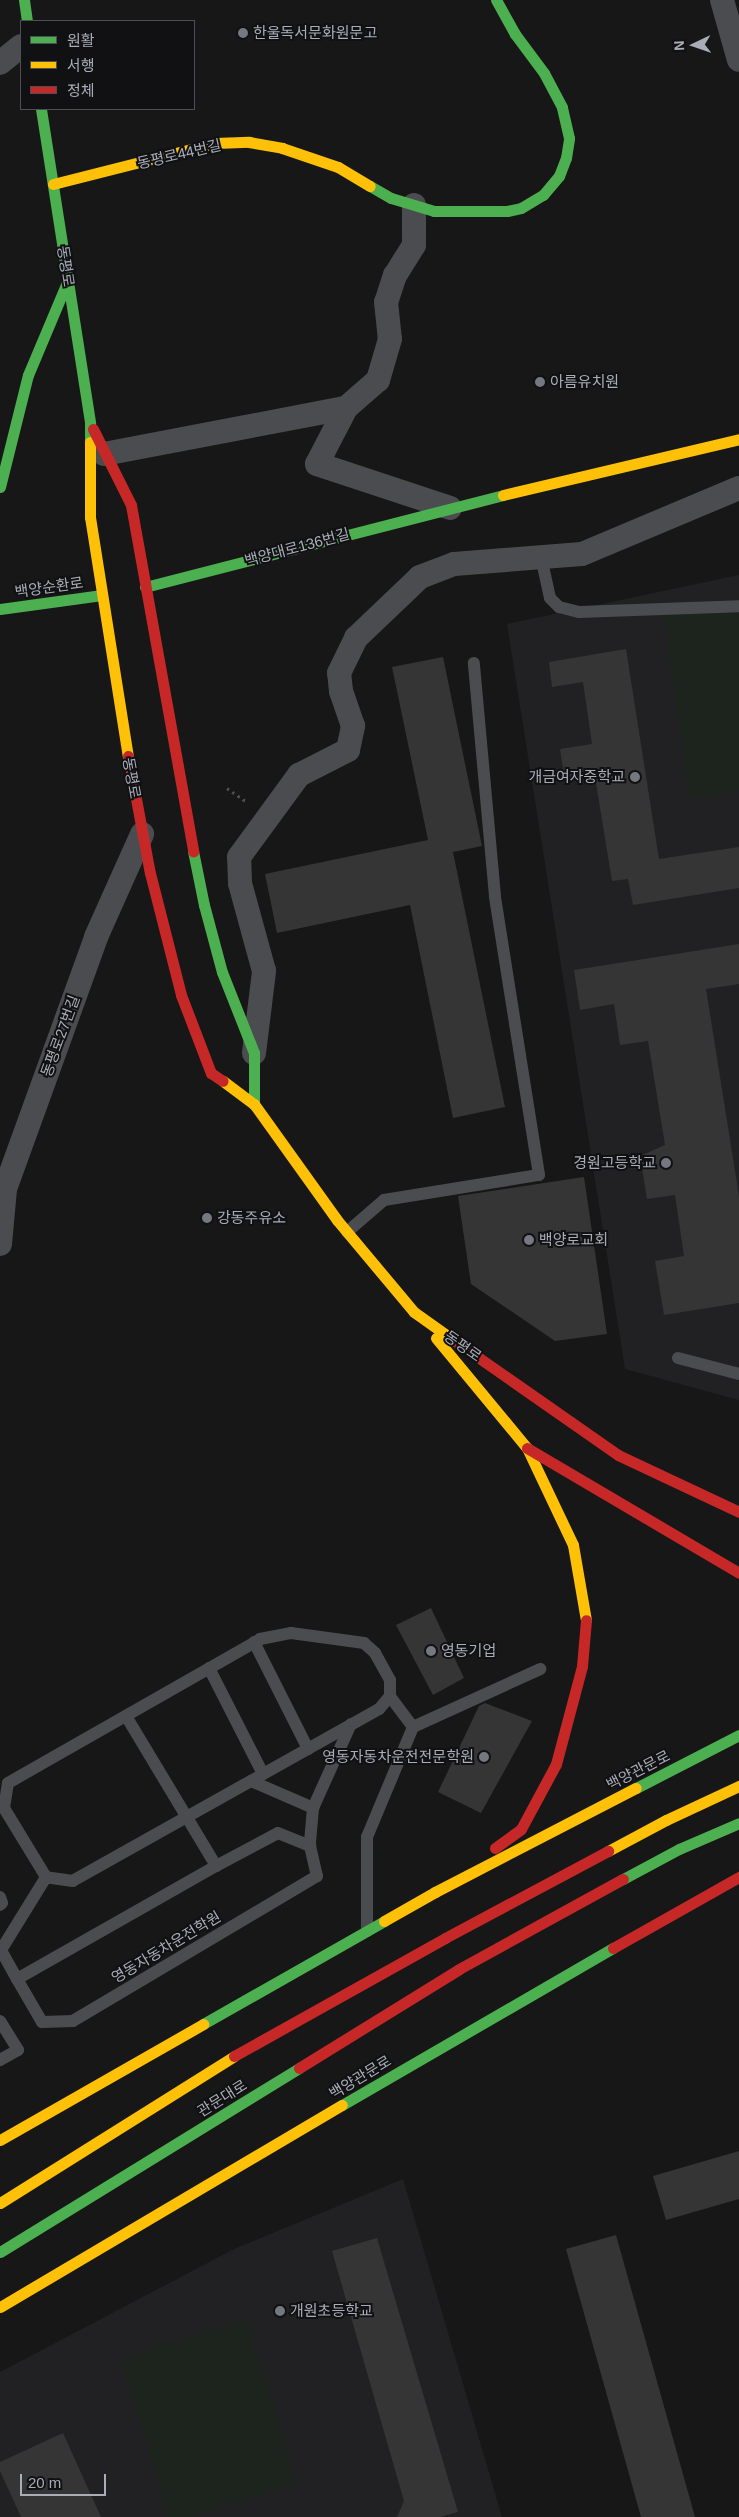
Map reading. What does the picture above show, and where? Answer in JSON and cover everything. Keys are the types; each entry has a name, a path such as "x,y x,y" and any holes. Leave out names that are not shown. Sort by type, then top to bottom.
{"main road":[{"path":"24,0 28,20"},
{"name":"동평로44번길","path":"53,184 215,143 249,142 282,148 338,167 391,198 434,211 508,211 521,208 543,195 559,176 566,158 569,138 562,107 544,73 515,34 496,0"},
{"name":"동평로","path":"42,110 90,423 90,517 142,834 181,995 211,1073 254,1104 347,1232 414,1312 618,1455 739,1512"},
{"path":"0,487 28,375 68,280"},
{"name":"동평로","path":"90,423 131,505 179,783 204,905 222,972 254,1053 254,1104"},
{"name":"백양대로136번길","path":"145,587 450,508 739,439"},
{"name":"백양순환로","path":"0,609 102,595"},
{"path":"414,1312 526,1448 573,1545 586,1620 582,1666 556,1764 521,1829 435,1892"},
{"path":"526,1448 739,1573"},
{"name":"백양관문로","path":"0,2140 435,1892 739,1735"},
{"name":"관문대로","path":"0,2203 224,2062 445,1938 666,1820 739,1786"},
{"name":"관문대로","path":"0,2252 459,1969 679,1849 739,1823"},
{"name":"백양관문로","path":"0,2307 510,2006 739,1877"}],"street":[{"path":"722,0 739,60"},
{"path":"0,63 20,47"},
{"path":"414,205 414,244 395,275 386,302 390,339 378,380 346,408 317,464 450,508"},
{"path":"104,454 346,408"},
{"path":"254,1053 264,971 240,883 239,857 299,775 348,750 353,726 341,691 339,673 356,638 420,577 454,564 582,554 739,488"},
{"name":"동평로27번길","path":"0,1244 5,1189 96,937 142,834"}],"lane":[{"path":"541,557 550,598 559,607 579,612 739,606"},
{"path":"347,1232 384,1200 539,1175 495,896 474,663"},
{"path":"678,1358 739,1374"},
{"path":"390,1696 379,1709 73,1881 46,1877 4,1808 8,1783 254,1642 291,1633 364,1643 376,1653 390,1680 390,1696 413,1727"},
{"path":"254,1642 308,1749"},
{"path":"209,1668 263,1774"},
{"path":"367,1931 367,1837 413,1727 540,1669"},
{"path":"126,1716 216,1866"},
{"name":"영동자동차운전학원","path":"46,1877 0,1950 42,2022 73,2021 317,1876 310,1846 313,1808 352,1724"},
{"path":"251,1781 313,1808"},
{"path":"17,1979 278,1833 310,1846"},
{"path":"0,1897 2,1903 0,1905"},
{"path":"0,2021 18,2050 0,2060"}],"shaded area":[{"path":"739,575 739,1400 625,1369 507,624"},
{"path":"739,598 739,791 690,800 663,610"},
{"name":"개원초등학교","path":"403,2179 502,2517 0,2517 0,2372 234,2249"},
{"path":"247,2319 297,2484 191,2517 169,2517 120,2358"}],"building":[{"path":"626,649 659,859 739,847 739,888 633,905 628,879 612,881 595,777 565,781 560,749 592,744 583,682 552,687 549,662"},
{"path":"443,657 482,846 453,852 505,1107 453,1118 410,905 277,933 265,874 428,840 392,667"},
{"path":"739,944 739,984 706,989 739,1196 739,1303 664,1315 655,1261 684,1256 675,1195 647,1199 640,1156 665,1145 648,1041 620,1045 614,1004 580,1010 574,970"},
{"name":"백양로교회","path":"584,1177 607,1334 555,1341 471,1284 458,1196"},
{"name":"영동기업","path":"431,1608 464,1678 433,1695 396,1625"},
{"name":"영동자동차운전전문학원","path":"485,1703 532,1721 481,1813 438,1792 479,1706"},
{"path":"739,2151 739,2199 666,2220 653,2176"},
{"path":"616,2235 695,2517 641,2517 566,2249"},
{"path":"377,2238 458,2512 440,2517 397,2517 404,2501 332,2251"},
{"path":"63,2433 101,2517 21,2517 0,2471 0,2462"}],"traffic: fast":[{"path":"24,0 27,20"},
{"path":"370,186 391,198 434,211 507,211 521,208 543,195 559,176 566,158 569,138 562,107 544,73 515,34 496,0"},
{"path":"41,110 90,423 90,442"},
{"path":"0,487 28,375 68,280"},
{"path":"145,587 503,495"},
{"path":"0,609 102,595"},
{"path":"193,851 204,905 222,972 254,1053 254,1104"},
{"path":"636,1788 739,1735"},
{"path":"623,1879 679,1849 739,1823"},
{"path":"203,2024 384,1921"},
{"path":"342,2105 613,1948"},
{"path":"0,2252 299,2068"}],"traffic: slow":[{"path":"53,184 215,143 249,142 282,148 338,167 370,186"},
{"path":"503,495 739,439"},
{"path":"90,442 90,517 128,756"},
{"path":"223,1081 254,1104 337,1220 414,1312 452,1339"},
{"path":"436,1338 527,1448 573,1545 586,1620"},
{"path":"608,1851 666,1820 739,1786"},
{"path":"384,1921 435,1892 636,1788"},
{"path":"0,2140 203,2024"},
{"path":"0,2203 234,2056"},
{"path":"0,2307 342,2105"}],"traffic: jam":[{"path":"93,429 131,505 193,851"},
{"path":"128,756 150,873 181,995 211,1073 223,1081"},
{"path":"452,1339 618,1455 739,1512"},
{"path":"527,1448 739,1573"},
{"path":"495,1848 521,1829 556,1764 582,1666 586,1620"},
{"path":"234,2056 445,1938 608,1851"},
{"path":"613,1948 739,1877"},
{"path":"299,2068 459,1969 623,1879"}],"place":[{"name":"한울독서문화원문고","path":"243,33"},
{"name":"아름유치원","path":"540,382"},
{"name":"개금여자중학교","path":"635,777"},
{"name":"경원고등학교","path":"666,1163"},
{"name":"강동주유소","path":"207,1218"},
{"name":"백양로교회","path":"529,1240"},
{"name":"영동기업","path":"431,1651"},
{"name":"영동자동차운전전문학원","path":"484,1757"},
{"name":"개원초등학교","path":"280,2311"}]}
